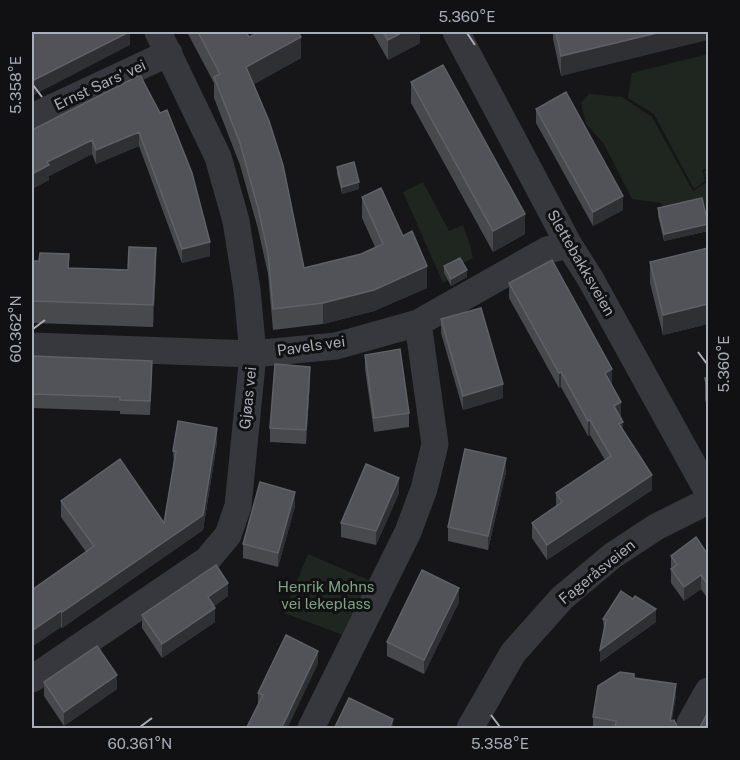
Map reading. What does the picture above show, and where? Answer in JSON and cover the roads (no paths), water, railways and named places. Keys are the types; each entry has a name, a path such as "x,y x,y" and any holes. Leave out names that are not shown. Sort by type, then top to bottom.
{"street":[{"name":"Slettebakksveien","path":"456,32 568,245 590,278 708,492"},
{"name":"Ernst Sars' vei","path":"32,117 164,42"},
{"name":"Gjøas vei","path":"32,679 207,560 228,535 238,506 253,354 247,290 236,221 218,157 164,42"},
{"name":"Pavels vei","path":"32,346 253,354 336,346 418,323 547,250 568,245"},
{"path":"311,729 408,532 424,489 435,444 418,323"},
{"name":"Fageråsveien","path":"470,729 513,653 562,598 612,556 656,527 708,501"},
{"path":"689,729 708,691"}],"park label":[{"name":"Henrik Mohns vei lekeplass","path":"326,596"}]}
